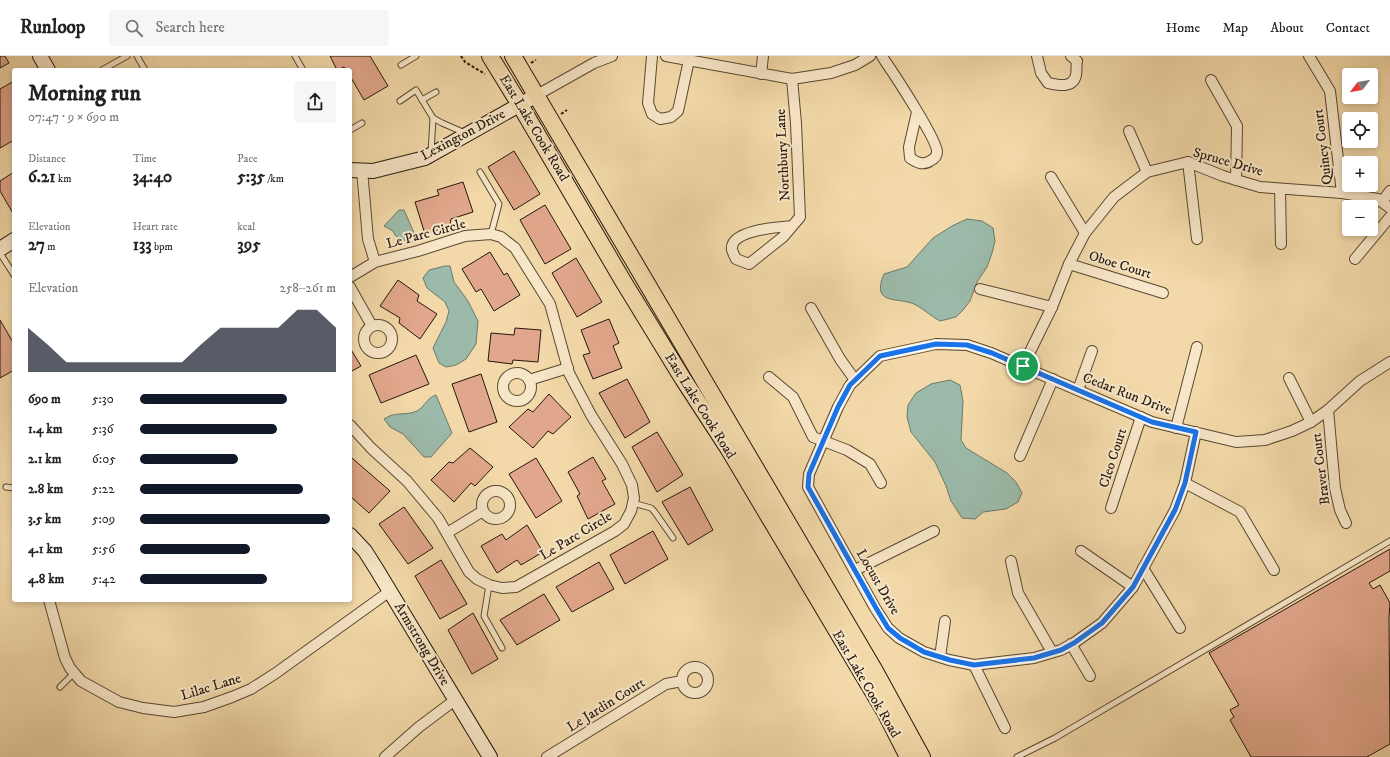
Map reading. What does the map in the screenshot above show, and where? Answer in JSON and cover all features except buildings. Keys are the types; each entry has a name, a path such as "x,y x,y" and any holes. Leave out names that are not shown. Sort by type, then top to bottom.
{"main road":[{"name":"East Lake Cook Road","path":"490,56 631,294 683,379 736,461 885,712 908,757"},
{"name":"East Lake Cook Road","path":"513,56 875,671 922,757"}],"street":[{"path":"40,56 47,68"},
{"name":"Lexington Drive","path":"356,170 373,171 425,158 594,63 612,56"},
{"path":"652,56 648,103 652,114 660,119 671,117 678,111 689,60"},
{"path":"667,56 792,79 831,73 855,65 870,56"},
{"path":"761,74 763,56"},
{"path":"882,56 917,112 928,130 938,150 937,156 929,162 919,163 910,158 909,147 917,112"},
{"path":"1039,57 1042,73 1048,83 1060,86 1070,83 1076,77 1077,61 1071,56"},
{"name":"Quincy Court","path":"1310,56 1330,91 1342,193"},
{"name":"Northbury Lane","path":"792,79 796,123 800,217 784,237 750,264 736,259 732,250 734,244 750,232 770,227 792,226"},
{"path":"1211,80 1237,126 1236,180"},
{"path":"1129,131 1147,172"},
{"path":"1188,162 1197,238"},
{"name":"Spruce Drive","path":"1023,366 1052,307 1069,264 1085,233 1114,197 1147,172 1188,162 1236,180 1260,187 1342,193 1378,199 1386,205"},
{"name":"Le Parc Circle","path":"356,170 368,239 375,262"},
{"path":"1051,177 1085,233"},
{"path":"1280,188 1281,244"},
{"path":"1386,205 1390,191"},
{"path":"1355,259 1390,216"},
{"name":"Le Parc Circle","path":"352,276 375,262 418,251 465,236 491,234 501,237 515,248 550,304 570,373 591,415 622,464 632,484 634,498 632,511 624,524 615,531 516,587 502,588 489,585 477,579 469,572 438,518 407,481 371,448 352,427"},
{"path":"0,249 12,241"},
{"name":"Oboe Court","path":"1069,264 1163,293"},
{"path":"980,289 1052,307"},
{"path":"352,290 372,326"},
{"path":"812,308 852,383"},
{"name":"Cedar Run Drive","path":"852,383 880,356 936,344 967,345 992,353 1152,422 1236,442 1265,440 1292,431 1311,422 1328,410 1360,381 1390,362"},
{"path":"1176,428 1197,347"},
{"path":"1078,390 1092,350"},
{"path":"529,380 568,368"},
{"path":"769,377 793,397 813,437 847,450 870,464 881,484"},
{"path":"1289,378 1311,422"},
{"path":"1020,456 1053,379"},
{"name":"Locust Drive","path":"852,383 838,407 809,474 808,487 888,628 900,638 924,652 974,665 1034,658 1072,644 1102,623 1133,587 1175,510 1185,483 1196,432"},
{"name":"Braver Court","path":"1328,410 1335,488 1340,510 1346,523"},
{"name":"Cleo Court","path":"1111,508 1141,417"},
{"path":"1185,483 1240,512 1274,570"},
{"path":"447,533 483,511"},
{"path":"855,570 934,531"},
{"name":"Armstrong Drive","path":"352,537 365,551 490,757"},
{"path":"1081,551 1133,587"},
{"path":"1010,561 1018,593 1052,652"},
{"path":"1143,568 1180,628"},
{"name":"Lilac Lane","path":"50,602 64,658 81,681 119,702 143,708 174,712 204,707 251,690 390,591"},
{"path":"940,657 945,622"},
{"path":"1072,644 1090,676"},
{"path":"974,665 1005,728"},
{"name":"Le Jardin Court","path":"548,757 666,684 682,681"},
{"path":"385,757 419,727 456,700"}],"lane":[{"path":"106,68 127,56"},
{"path":"137,56 144,68"},
{"path":"295,56 302,68"},
{"path":"401,65 416,56"},
{"path":"400,101 416,90 433,118 442,124 467,135"},
{"path":"422,100 436,92"},
{"path":"431,154 433,118"},
{"path":"352,129 362,123"},
{"path":"480,172 499,204 491,234"},
{"path":"0,252 12,272"},
{"path":"6,487 12,488"},
{"path":"633,503 651,508 673,538"},
{"path":"1017,757 1055,738 1390,541"},
{"path":"489,585 484,616 502,648"},
{"path":"60,687 74,673"}],"shaded area":[{"path":"399,210 404,210 415,235 412,243 399,238 393,231 384,226"},
{"path":"967,219 982,221 993,228 995,241 987,267 977,282 970,301 956,317 940,321 916,305 884,296 881,292 881,284 884,274 907,267 933,238 952,226"},
{"path":"450,266 454,282 468,301 478,321 476,344 466,359 456,365 446,367 439,363 433,348 446,322 449,311 445,302 427,288 423,278 429,270"},
{"path":"950,380 960,385 963,401 961,440 966,448 1007,473 1016,482 1022,493 1018,502 1006,509 983,512 975,519 962,518 951,501 935,462 911,432 907,417 908,405 916,393 931,384"},
{"path":"436,395 452,433 431,457 424,457 403,434 390,427 384,419 392,415 417,411 430,398"}],"route":[{"path":"936,344 967,345 992,353 1023,366 1152,422 1196,432 1185,483 1175,510 1133,587 1102,623 1074,643 1061,650 1034,658 974,665 950,660 924,652 900,638 888,628 808,487 809,474 838,407 850,385 880,356 936,344"}]}
